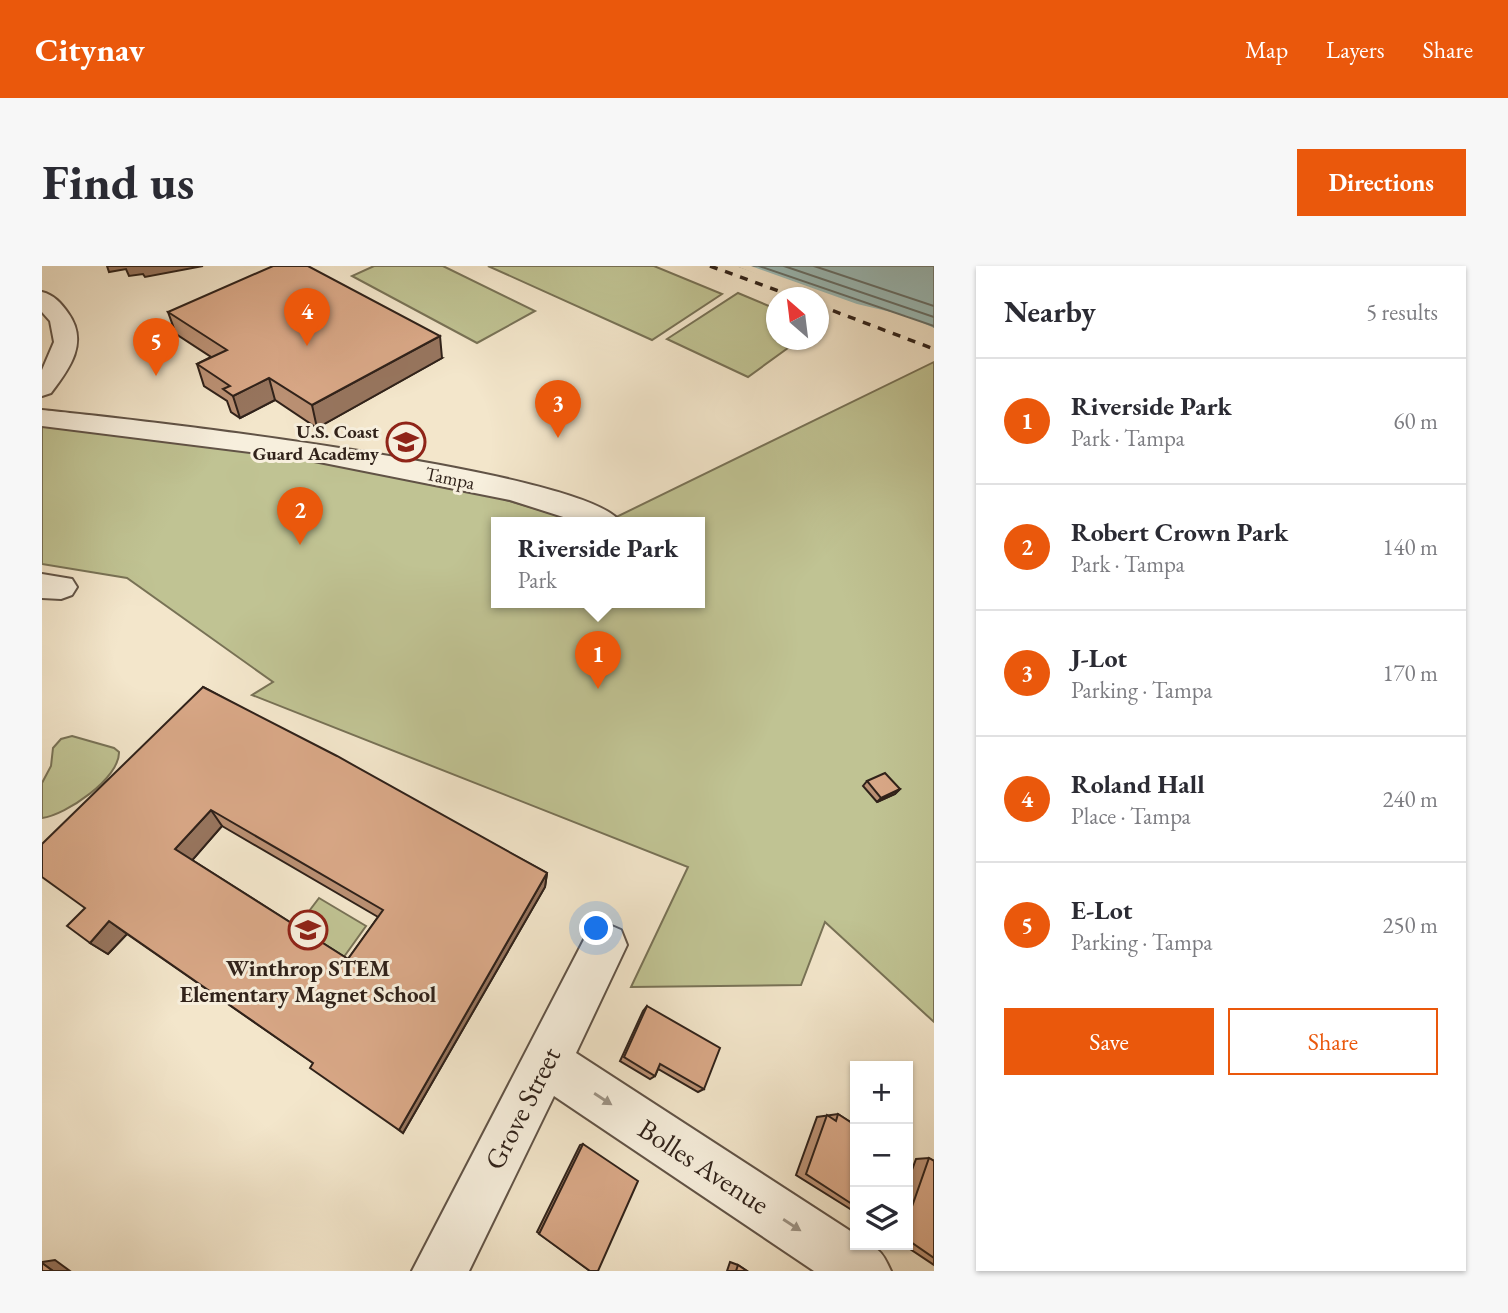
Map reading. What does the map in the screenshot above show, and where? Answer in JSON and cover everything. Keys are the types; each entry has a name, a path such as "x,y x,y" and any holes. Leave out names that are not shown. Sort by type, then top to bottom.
{"street":[{"path":"42,299 59,313 67,338 60,362 42,388"},
{"name":"Tampa","path":"42,418 240,439 321,452 499,488 593,517"},
{"name":"Grove Street","path":"439,1271 605,946"},
{"name":"Bolles Avenue","path":"546,1062 863,1271"}],"green space":[{"path":"374,266 443,266 535,311 477,343 352,276"},
{"path":"488,266 654,266 722,294 652,340"},
{"path":"738,293 766,305 766,350 785,350 748,377 667,339"},
{"path":"934,362 934,1022 825,922 801,985 631,987 688,867 252,695 273,682 127,578 42,564 42,425 216,442 473,490 563,517 491,517 491,608 705,608 705,517 616,517"},
{"path":"72,736 114,748 119,752 117,762 111,773 90,794 64,810 42,818 42,783 51,766 53,748 61,739"},
{"path":"319,898 366,926 341,961 294,931"}],"water":[{"path":"739,266 934,266 934,334 829,297 829,287 799,287"}],"pier":[{"path":"736,266 751,266 810,287 790,287"},
{"path":"829,294 857,304 908,316 934,328 934,337 829,301"}],"building":[{"path":"273,266 308,266 440,336 312,405 269,378 233,396 223,389 230,386 197,364 227,350 168,312"},
{"path":"203,687 337,756 547,873 399,1130 310,1068 313,1063 109,921 90,943 67,926 85,908 42,877 42,844","holes":["211,810 383,910 348,959 175,849"]},
{"path":"885,773 900,789 881,798 867,781"},
{"path":"647,1006 720,1048 704,1089 660,1064 655,1076 624,1057"},
{"path":"838,1114 850,1122 850,1203 806,1174 827,1115 836,1121"},
{"path":"583,1144 638,1181 598,1271 590,1271 539,1234"},
{"path":"929,1158 934,1161 934,1258 913,1243 913,1204"},
{"path":"42,1263 53,1271 42,1271"},
{"path":"738,1265 747,1271 736,1271"}],"railway":[{"path":"710,266 768,287"},
{"path":"829,309 934,349"}],"place":[{"name":"Roland Hall","path":"307,346"},
{"name":"E-Lot","path":"156,376"},
{"name":"J-Lot","path":"558,438"},
{"name":"U.S. Coast Guard Academy","path":"406,442"},
{"name":"Robert Crown Park","path":"300,545"},
{"name":"Riverside Park","path":"598,689"},
{"name":"Winthrop STEM Elementary Magnet School","path":"308,930"}]}
